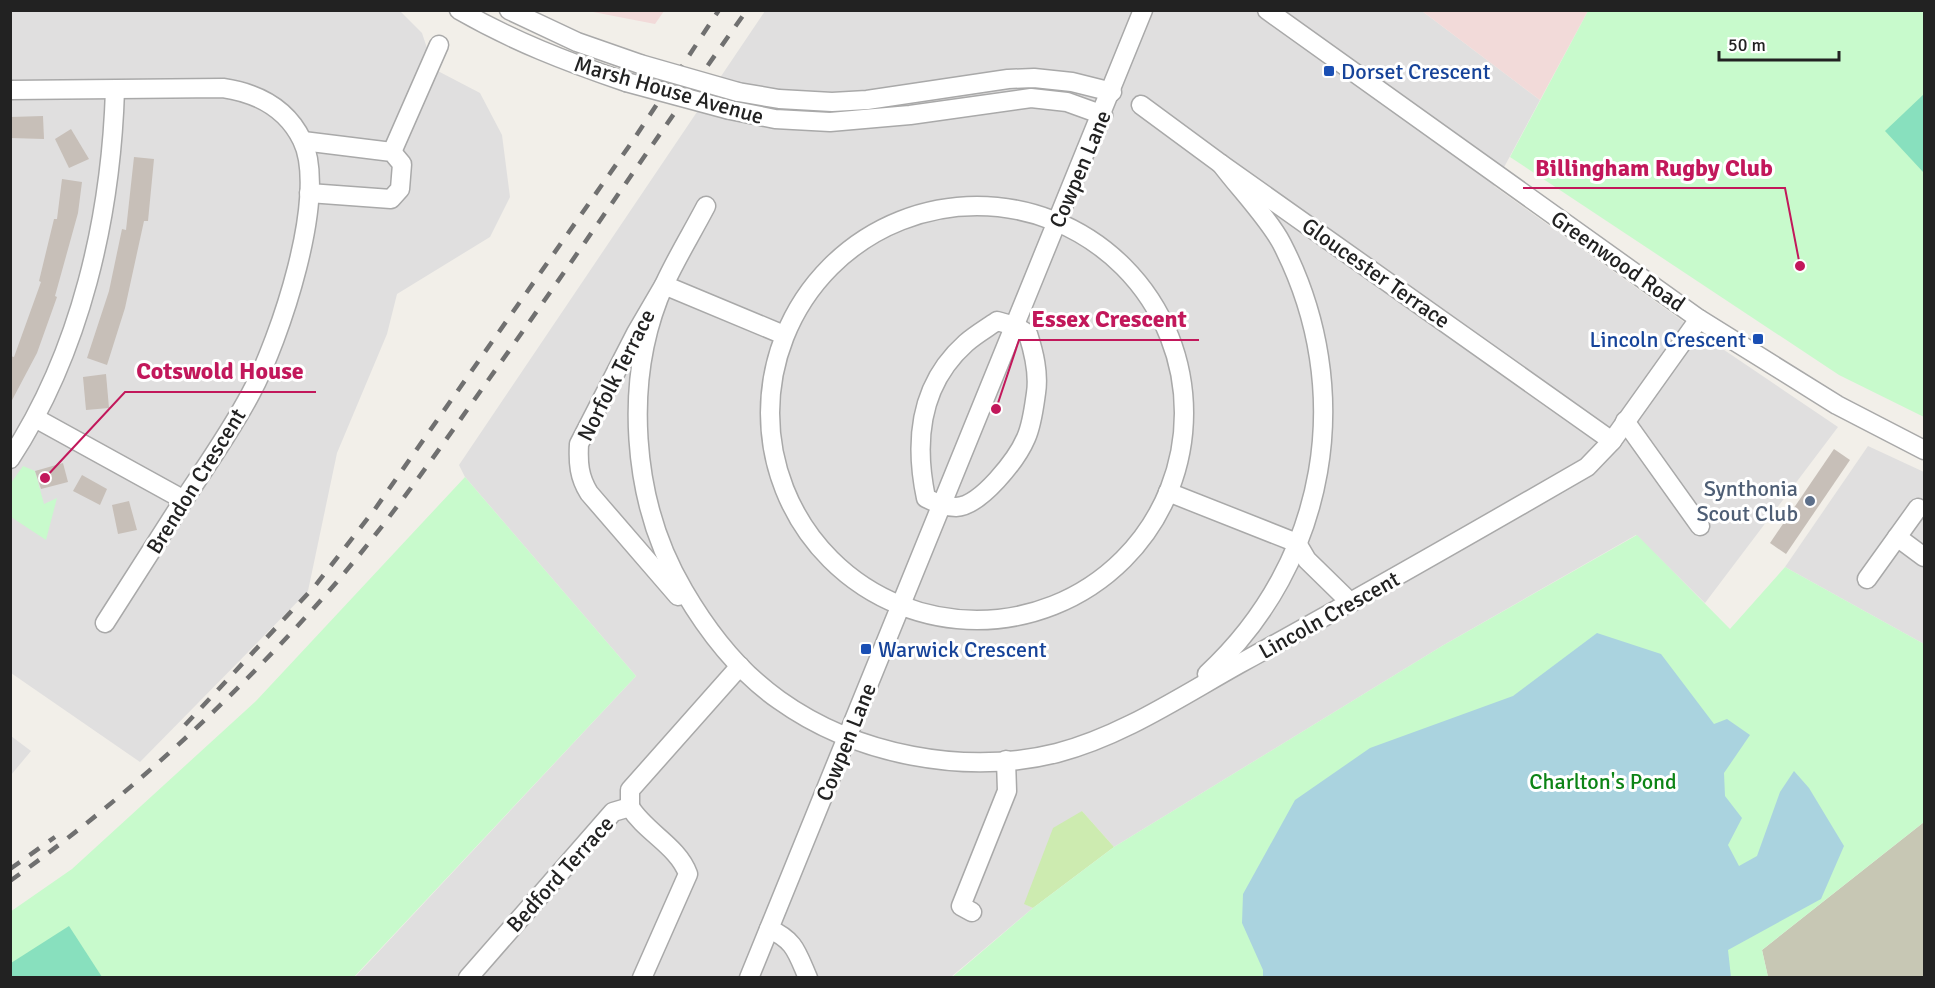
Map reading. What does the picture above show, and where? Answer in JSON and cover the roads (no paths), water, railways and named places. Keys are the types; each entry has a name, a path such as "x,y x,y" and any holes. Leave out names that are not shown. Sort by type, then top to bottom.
{"street":[{"name":"Marsh House Avenue","path":"459,10 499,33 548,56 626,82 775,120 830,122 910,115 1031,98 1067,102 1103,115"},
{"name":"Marsh House Avenue","path":"509,10 577,42 640,64 738,92 779,99 832,102 885,98 1008,79 1034,78 1072,82 1112,92"},
{"name":"Cowpen Lane","path":"749,978 1103,115 1143,10"},
{"name":"Greenwood Road","path":"1266,10 1699,319 1837,405 1924,450"},
{"path":"392,152 442,46"},
{"name":"Brendon Crescent","path":"10,90 223,88 242,91 265,99 281,112 303,141 310,169 309,193 296,270 277,334 252,392 219,448 105,623"},
{"path":"10,459 37,419 61,361 95,255 102,217 115,90"},
{"name":"Gloucester Terrace","path":"1141,105 1612,441"},
{"path":"303,141 392,152 402,164 400,189 391,199 309,193"},
{"path":"1186,693 1237,646 1268,601 1297,543 1318,480 1325,414 1320,350 1304,300 1281,243 1221,164"},
{"path":"982,204 1011,207 1058,221 1111,255 1141,288 1167,330 1180,370 1185,424 1179,463 1153,526 1127,560 1091,589 1054,609 1012,620 976,621 925,614 873,593 844,574 812,538 790,502 779,473 772,444 771,409 773,383 784,335 815,284 858,243 886,226 916,215 951,207 982,204"},
{"path":"706,206 664,285 650,328 639,387 641,463 648,500 663,547 678,582 704,625 740,666 778,700 825,727 849,737"},
{"path":"1281,243 1305,223"},
{"name":"Norfolk Terrace","path":"704,625 589,493 581,480 578,464 579,444 636,333 664,285 784,335"},
{"name":"Lincoln Crescent","path":"849,737 909,756 956,761 1006,760 1055,753 1112,734 1352,603 1587,467 1612,441 1699,319"},
{"path":"997,321 1015,326 1028,334 1035,359 1037,391 1026,437 1002,474 978,497 959,507 943,506 926,498 919,466 919,440 924,409 939,374 966,342 997,321"},
{"path":"37,419 184,500"},
{"path":"1625,421 1702,529"},
{"path":"1168,492 1297,543 1307,561 1352,603"},
{"path":"1867,579 1918,508"},
{"path":"1897,537 1924,557"},
{"name":"Bedford Terrace","path":"468,978 613,812 630,807 630,790 740,666"},
{"path":"972,912 961,906 1006,791 1006,760"},
{"path":"630,807 637,818 683,862 687,874 642,978"},
{"path":"769,929 785,936 793,944 808,978"}],"water":[{"name":"Charlton's Pond","path":"1597,633 1661,654 1714,724 1727,719 1750,735 1724,773 1725,796 1742,818 1728,845 1739,866 1757,856 1780,792 1794,771 1809,788 1844,846 1821,899 1728,950 1731,977 1263,977 1263,970 1242,923 1243,894 1295,800 1370,748 1513,696"}],"railway":[{"path":"185,725 315,586 375,509 634,139 719,10"},
{"path":"10,881 94,817 174,749 287,638 345,573 388,519 449,435 747,10"},
{"path":"10,869 55,837"}],"place":[{"name":"Dorset Crescent","path":"1329,71"},
{"name":"Billingham Rugby Club","path":"1800,266"},
{"name":"Lincoln Crescent","path":"1758,339"},
{"name":"Essex Crescent","path":"996,409"},
{"name":"Cotswold House","path":"45,478"},
{"name":"Synthonia Scout Club","path":"1810,501"},
{"name":"Warwick Crescent","path":"866,649"}]}
